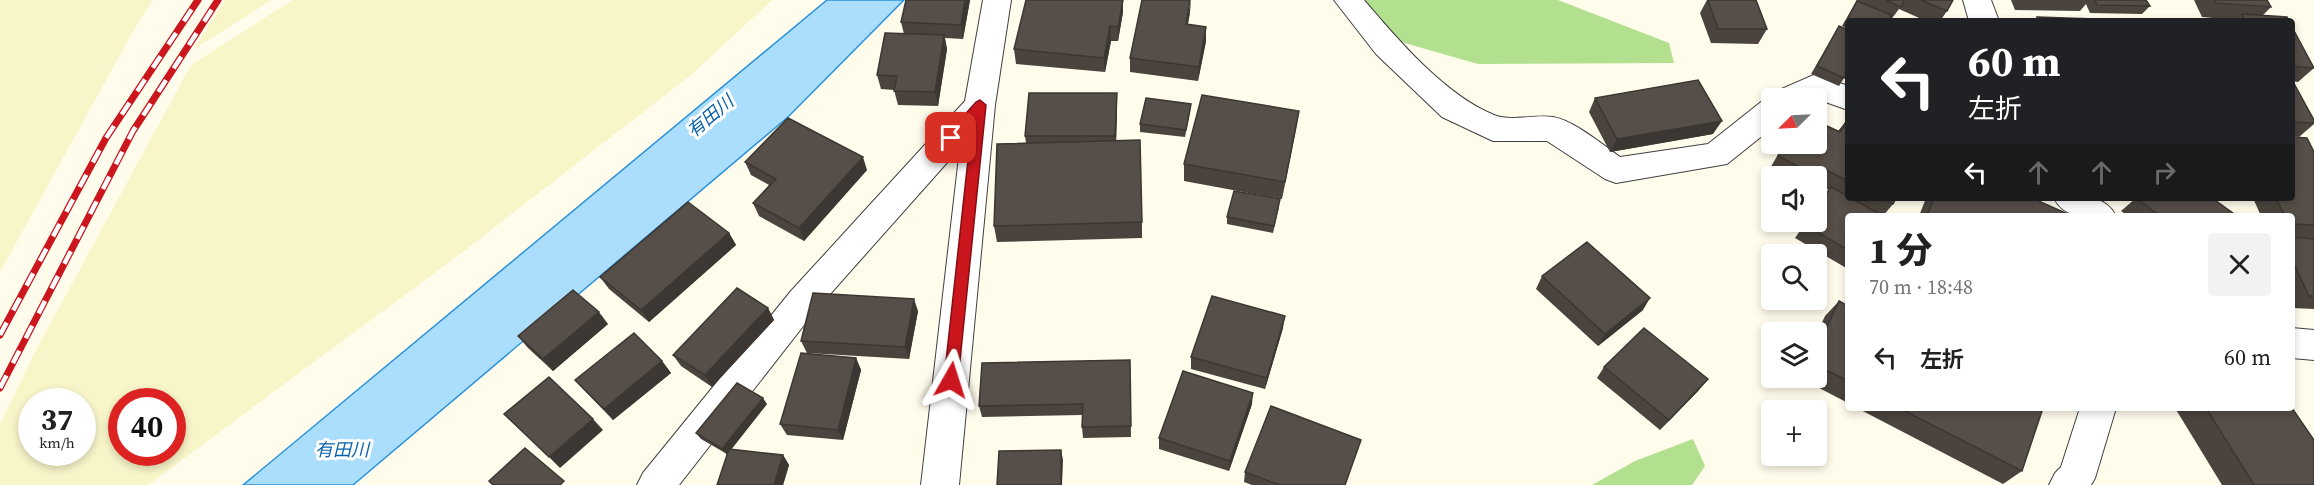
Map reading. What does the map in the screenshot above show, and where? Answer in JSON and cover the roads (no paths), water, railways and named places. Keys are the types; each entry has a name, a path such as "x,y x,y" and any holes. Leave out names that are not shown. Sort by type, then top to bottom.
{"street":[{"path":"940,485 980,105 997,0"},
{"path":"1348,0 1386,46 1454,109 1493,129 1553,129 1616,170 1716,154 1761,119"},
{"path":"1977,0 1983,18"},
{"path":"1827,90 1845,97"},
{"path":"656,485 803,301 980,105"},
{"path":"2075,201 2095,213"},
{"path":"2295,343 2314,345"},
{"path":"2068,485 2076,478 2097,411"}],"water":[{"name":"有田川","path":"827,0 904,0 788,117 353,485 243,485"}],"railway":[{"path":"0,335 106,138 198,0"},
{"path":"0,388 133,131 218,0"}]}
